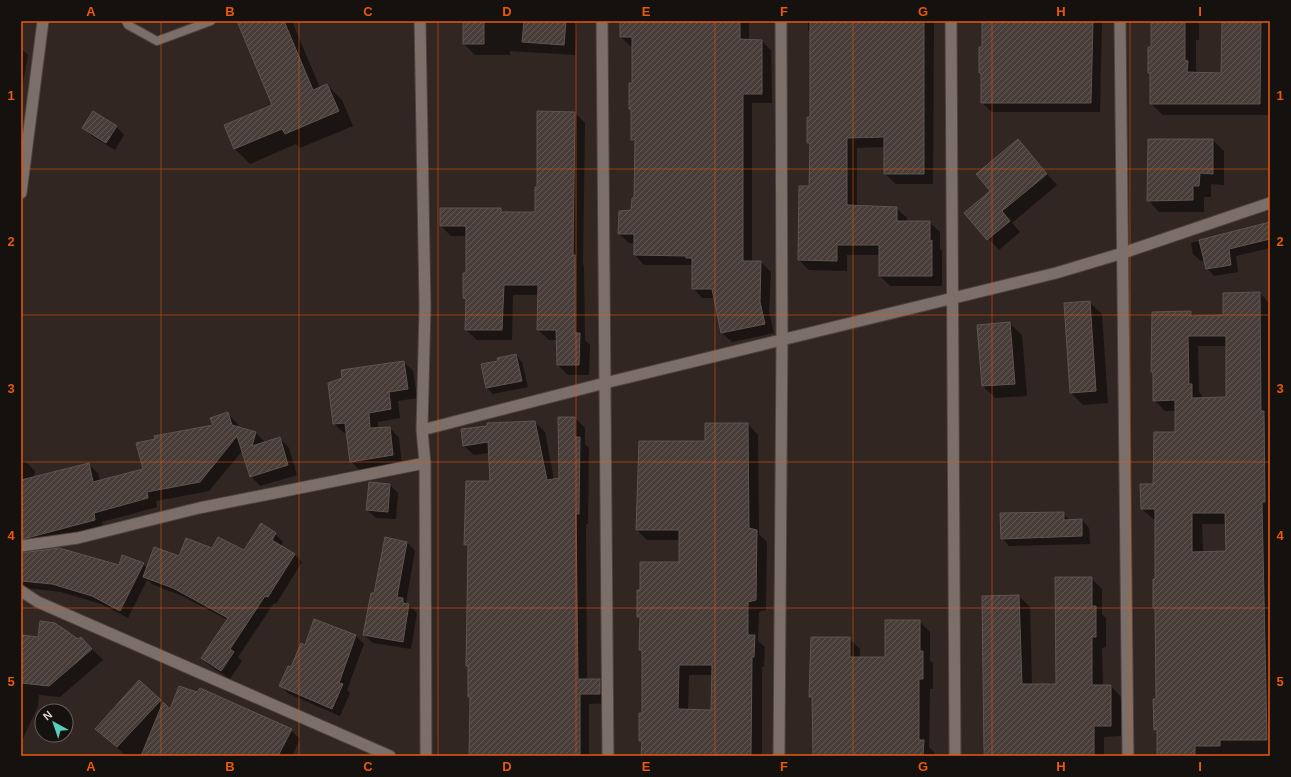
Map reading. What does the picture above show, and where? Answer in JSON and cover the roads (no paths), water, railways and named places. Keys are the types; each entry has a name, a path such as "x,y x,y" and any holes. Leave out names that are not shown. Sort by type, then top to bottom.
{"street":[{"path":"21,193 43,21"},
{"path":"420,21 425,307 422,430 426,463 426,756"},
{"path":"602,21 608,756"},
{"path":"779,756 782,340 781,21"},
{"path":"951,21 955,756"},
{"path":"1120,21 1128,756"},
{"path":"422,430 605,383 1056,273 1123,253 1270,203"},
{"path":"21,546 78,538 199,508 426,463"},
{"path":"21,591 38,602 390,756"}],"lane":[{"path":"126,21 128,25 157,41 212,21"}]}
